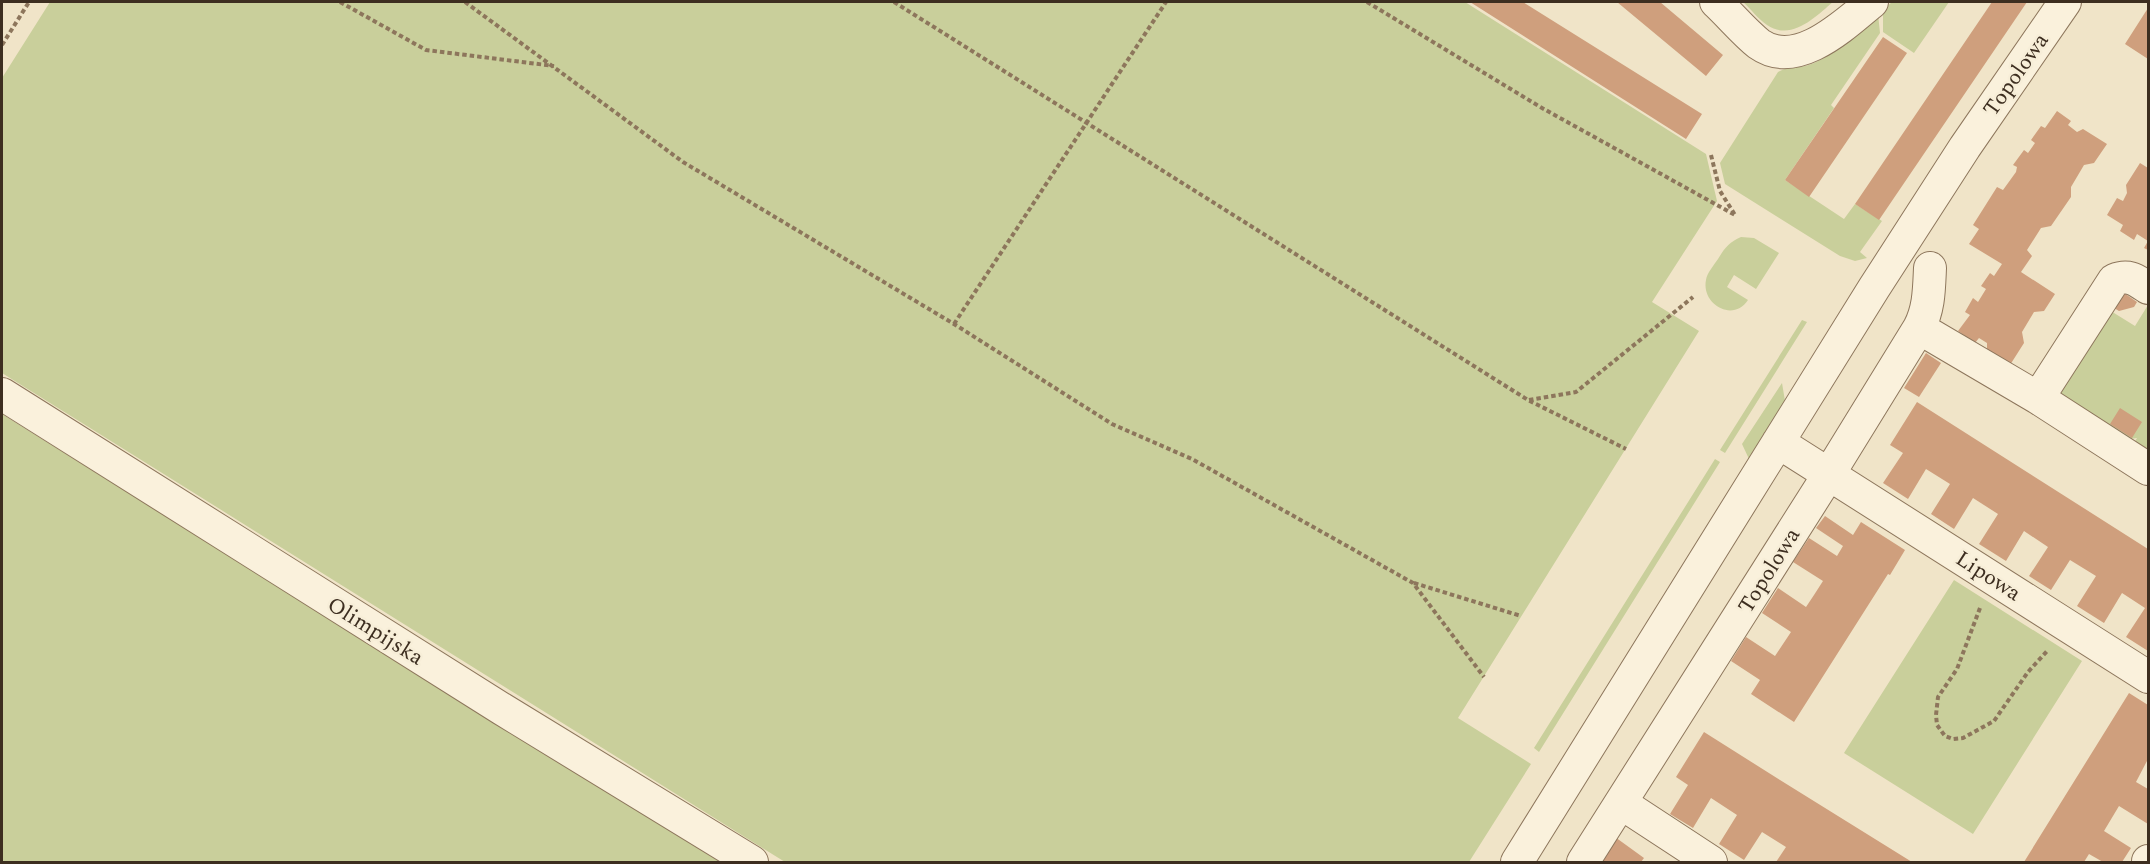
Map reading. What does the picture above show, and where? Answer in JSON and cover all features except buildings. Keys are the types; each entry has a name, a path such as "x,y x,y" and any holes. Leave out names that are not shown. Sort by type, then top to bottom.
{"street":[{"path":"1716,2 1760,44 1784,52 1813,45 1830,36 1872,2"},
{"name":"Topolowa","path":"1517,862 1874,288 1965,147 2065,2"},
{"name":"Topolowa","path":"1583,862 1919,328 1925,316 1928,301 1930,268"},
{"path":"2038,398 2114,280 2126,276 2148,288"},
{"path":"1919,328 2038,398 2148,469"},
{"name":"Olimpijska","path":"2,394 502,709 752,862"},
{"name":"Lipowa","path":"1779,442 2148,677"},
{"path":"1621,803 1712,862"}],"path":[{"path":"2,45 29,2"},
{"path":"340,2 426,50 555,66"},
{"path":"465,2 683,162 954,324 1112,424 1192,459 1413,583 1521,616"},
{"path":"894,2 1528,400 1626,448"},
{"path":"954,324 1166,2"},
{"path":"1367,2 1542,108 1735,215 1720,191 1711,155"},
{"path":"1528,400 1575,392 1693,297"},
{"path":"1993,577 1957,669 1938,697 1937,725 1945,736 1953,739 1963,738 1994,721 2028,672 2049,649 2074,630"},
{"path":"1413,583 1484,677"}],"green space":[{"path":"50,2 1465,2 1706,154 1717,201 1652,302 1699,331 1458,718 1531,764 1469,862 785,862 2,373 2,78"},
{"path":"1743,2 1833,2 1803,25 1785,31 1767,25"},
{"path":"1892,2 1949,2 1914,53 1883,32 1883,10"},
{"path":"1878,14 1880,33 1831,105 1834,108 1785,180 1844,219 1855,204 1882,221 1860,252 1867,258 1855,261 1840,256 1725,184 1720,163 1778,72 1787,68 1810,65 1823,58 1840,47"},
{"path":"1741,237 1754,238 1779,253 1756,289 1734,275 1727,287 1748,300 1742,307 1727,310 1713,303 1708,296 1706,280 1725,249"},
{"path":"2148,305 2148,457 2132,446 2137,438 2130,439 2060,398 2056,389 2106,308 2135,326"},
{"path":"1802,320 1807,322 1725,453 1720,450"},
{"path":"1782,383 1785,401 1749,459 1742,444"},
{"path":"2,414 720,862 2,862"},
{"path":"1715,459 1720,462 1539,752 1534,748"},
{"path":"1954,580 2082,661 1973,834 1844,753"}]}
